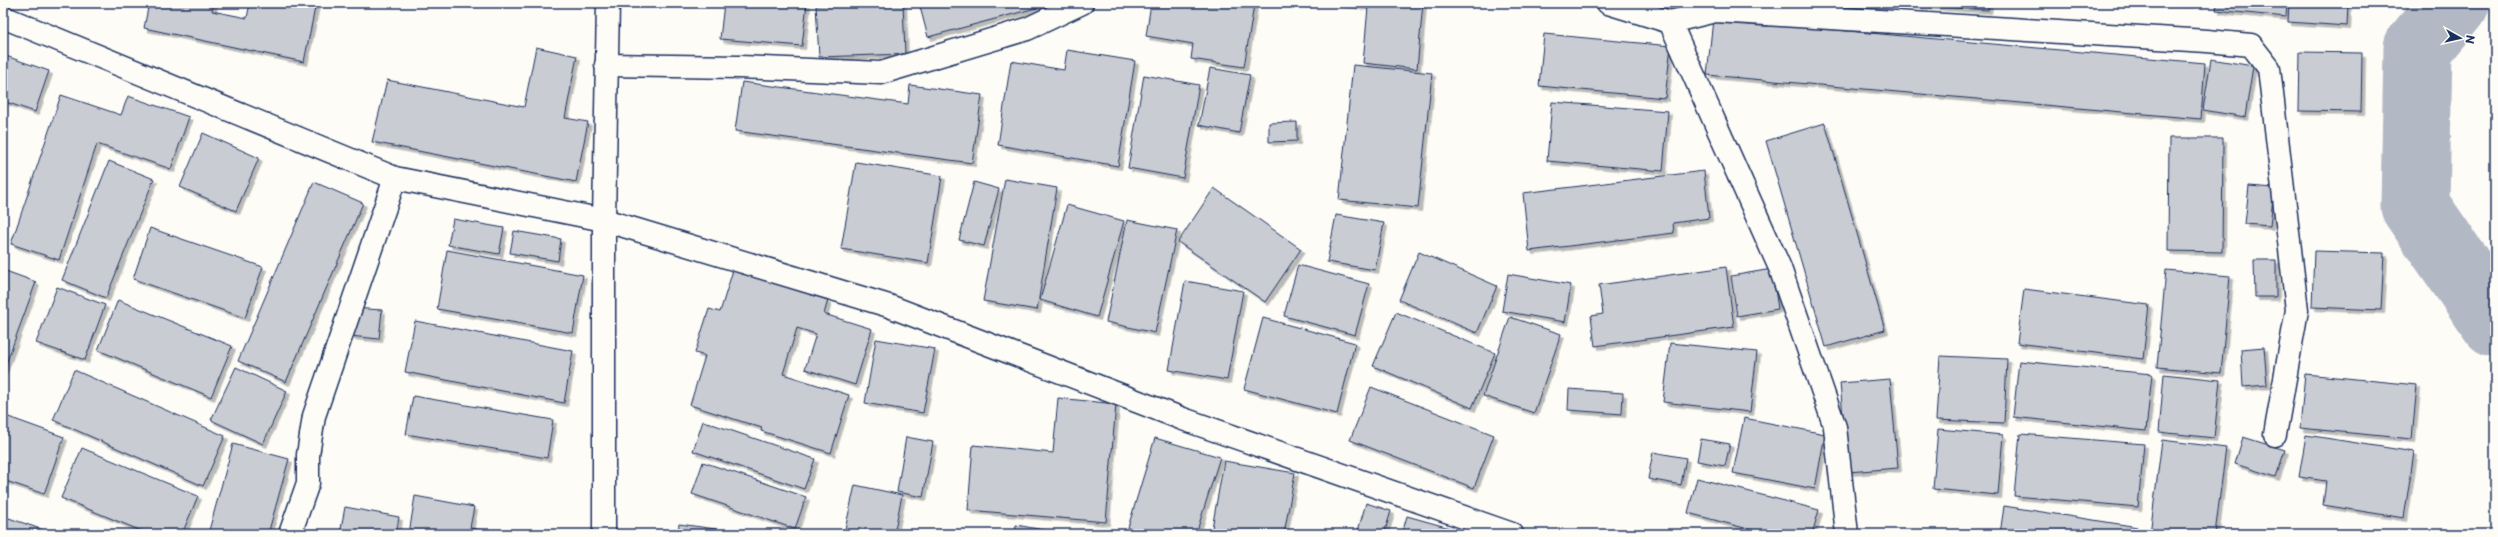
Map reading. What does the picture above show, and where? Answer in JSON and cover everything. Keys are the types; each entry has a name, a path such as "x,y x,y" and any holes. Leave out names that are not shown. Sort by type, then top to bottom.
{"street":[{"path":"604,534 604,220 608,3"},
{"path":"606,65 739,67 881,74 1027,29 1082,3"},
{"path":"1608,3 1670,22 1714,10 2250,45 2269,68 2297,310 2275,435"},
{"path":"3,17 395,178 604,220 889,306 1183,419 1512,534"},
{"path":"1670,22 1780,268 1828,405 1835,427 1847,534"},
{"path":"290,534 308,483 308,455 314,416 395,178"}],"building":[{"path":"149,3 214,3 212,11 247,18 250,3 316,3 304,62 144,28"},
{"path":"724,3 807,3 802,46 720,39"},
{"path":"903,3 905,54 819,57 816,5"},
{"path":"919,3 1046,3 1047,5 928,37"},
{"path":"1151,3 1254,5 1244,67 1191,59 1193,44 1146,36"},
{"path":"1335,3 1423,3 1417,69 1363,63 1368,7"},
{"path":"1766,3 1795,3 1794,6"},
{"path":"1884,3 1989,3 1988,10"},
{"path":"2120,3 2190,3 2190,4"},
{"path":"2217,3 2287,3 2286,17 2216,10"},
{"path":"2289,3 2348,3 2347,26 2288,22"},
{"path":"1713,19 2205,63 2201,119 1707,75"},
{"path":"1544,34 1671,46 1665,98 1539,86"},
{"path":"536,47 577,56 565,118 588,122 576,182 372,142 387,80 524,107"},
{"path":"1067,50 1135,61 1118,166 998,145 1011,61 1064,70"},
{"path":"2300,52 2362,53 2361,112 2299,111"},
{"path":"3,55 49,71 35,112 3,101"},
{"path":"2211,59 2253,66 2245,117 2203,110"},
{"path":"1353,65 1432,73 1418,208 1339,200"},
{"path":"1210,68 1250,75 1239,133 1199,125"},
{"path":"1144,75 1199,85 1183,178 1128,168"},
{"path":"742,82 908,104 910,85 982,95 972,163 735,131"},
{"path":"61,95 121,115 128,96 189,117 171,169 97,144 59,260 11,244"},
{"path":"1552,102 1668,111 1663,171 1547,161"},
{"path":"1297,122 1297,141 1269,142 1269,123"},
{"path":"1825,123 1885,330 1826,347 1766,141"},
{"path":"203,133 259,158 236,211 180,187"},
{"path":"2169,138 2223,138 2222,252 2168,251"},
{"path":"109,161 154,179 106,298 62,280"},
{"path":"856,162 942,176 928,263 841,249"},
{"path":"1704,171 1709,218 1673,223 1674,233 1529,251 1523,193"},
{"path":"1005,179 1057,188 1037,310 983,301"},
{"path":"314,182 363,203 286,382 238,361"},
{"path":"974,182 999,189 984,246 959,240"},
{"path":"2249,186 2274,188 2270,226 2245,224"},
{"path":"1214,188 1301,249 1265,302 1178,242"},
{"path":"1067,205 1124,221 1097,317 1040,300"},
{"path":"1336,215 1384,223 1375,270 1327,262"},
{"path":"453,219 504,228 499,254 448,245"},
{"path":"1127,220 1177,230 1155,333 1106,322"},
{"path":"150,228 263,267 245,318 133,279"},
{"path":"514,231 561,239 558,261 510,253"},
{"path":"447,250 583,275 573,333 437,309"},
{"path":"2314,251 2384,253 2381,310 2312,307"},
{"path":"1419,252 1497,286 1477,333 1399,300"},
{"path":"2254,260 2276,260 2276,297 2255,297"},
{"path":"1298,265 1369,284 1355,335 1284,316"},
{"path":"1726,267 1734,327 1595,346 1591,316 1603,314 1599,285"},
{"path":"1772,269 1778,309 1737,316 1731,276"},
{"path":"3,270 36,282 3,372"},
{"path":"733,270 828,300 824,314 872,329 855,385 805,369 816,334 797,328 783,374 849,395 831,453 761,431 762,428 690,405 705,356 695,353 709,309 720,312"},
{"path":"2166,270 2230,276 2221,373 2157,367"},
{"path":"1508,274 1571,285 1565,322 1502,311"},
{"path":"1185,281 1243,291 1227,380 1169,370"},
{"path":"57,287 105,305 85,360 36,343"},
{"path":"2024,289 2149,305 2143,359 2017,343"},
{"path":"118,300 232,346 211,397 98,350"},
{"path":"353,308 382,310 379,339 350,336"},
{"path":"1396,312 1495,353 1472,408 1373,366"},
{"path":"1510,317 1561,334 1534,413 1483,396"},
{"path":"1263,318 1355,343 1337,414 1244,389"},
{"path":"415,321 573,351 564,403 405,372"},
{"path":"876,339 935,349 923,413 865,403"},
{"path":"1670,343 1757,352 1750,412 1663,402"},
{"path":"2264,347 2267,385 2243,387 2241,349"},
{"path":"1940,356 2007,359 2004,423 1936,420"},
{"path":"2019,361 2152,374 2146,431 2013,417"},
{"path":"236,367 287,391 263,444 211,420"},
{"path":"74,370 225,436 203,486 53,420"},
{"path":"2164,374 2220,380 2214,438 2159,432"},
{"path":"2305,374 2417,385 2412,439 2300,428"},
{"path":"1890,379 1898,468 1848,472 1840,383"},
{"path":"1371,387 1494,435 1474,488 1350,440"},
{"path":"1569,389 1623,393 1622,414 1568,410"},
{"path":"413,396 553,420 547,458 406,434"},
{"path":"1058,398 1116,404 1106,522 968,510 973,445 1053,453"},
{"path":"3,415 64,437 44,494 3,480"},
{"path":"1744,418 1825,434 1815,489 1733,473"},
{"path":"703,421 815,459 804,489 693,451"},
{"path":"1938,429 2003,435 1998,495 1933,489"},
{"path":"2020,434 2144,444 2138,507 2014,496"},
{"path":"2306,435 2414,452 2404,518 2323,505 2326,481 2299,477"},
{"path":"906,437 933,442 923,497 897,492"},
{"path":"2243,437 2285,450 2276,477 2235,464"},
{"path":"1155,438 1220,457 1196,534 1126,534"},
{"path":"1701,439 1730,444 1725,466 1697,461"},
{"path":"2162,440 2226,448 2215,534 2150,534"},
{"path":"233,444 289,459 268,534 208,534"},
{"path":"82,448 198,496 182,534 149,534 61,498"},
{"path":"1653,452 1686,458 1681,485 1648,479"},
{"path":"1224,461 1295,473 1284,534 1211,534"},
{"path":"703,462 806,497 795,529 692,494"},
{"path":"1697,478 1819,510 1812,534 1767,534 1688,513"},
{"path":"855,485 902,495 894,534 844,534"},
{"path":"415,496 474,507 470,528 506,534 409,534"},
{"path":"1366,503 1391,511 1384,534 1357,534"},
{"path":"2004,506 2138,527 2137,534 2000,534"},
{"path":"345,507 399,517 396,534 340,534"},
{"path":"3,516 55,534 3,534"},
{"path":"1407,516 1471,534 1402,534"},
{"path":"679,524 723,530 750,534 678,534"},
{"path":"1016,525 1066,534 1015,534"}],"waterway":[{"path":"2455,3 2418,48 2415,206 2495,322"}]}
